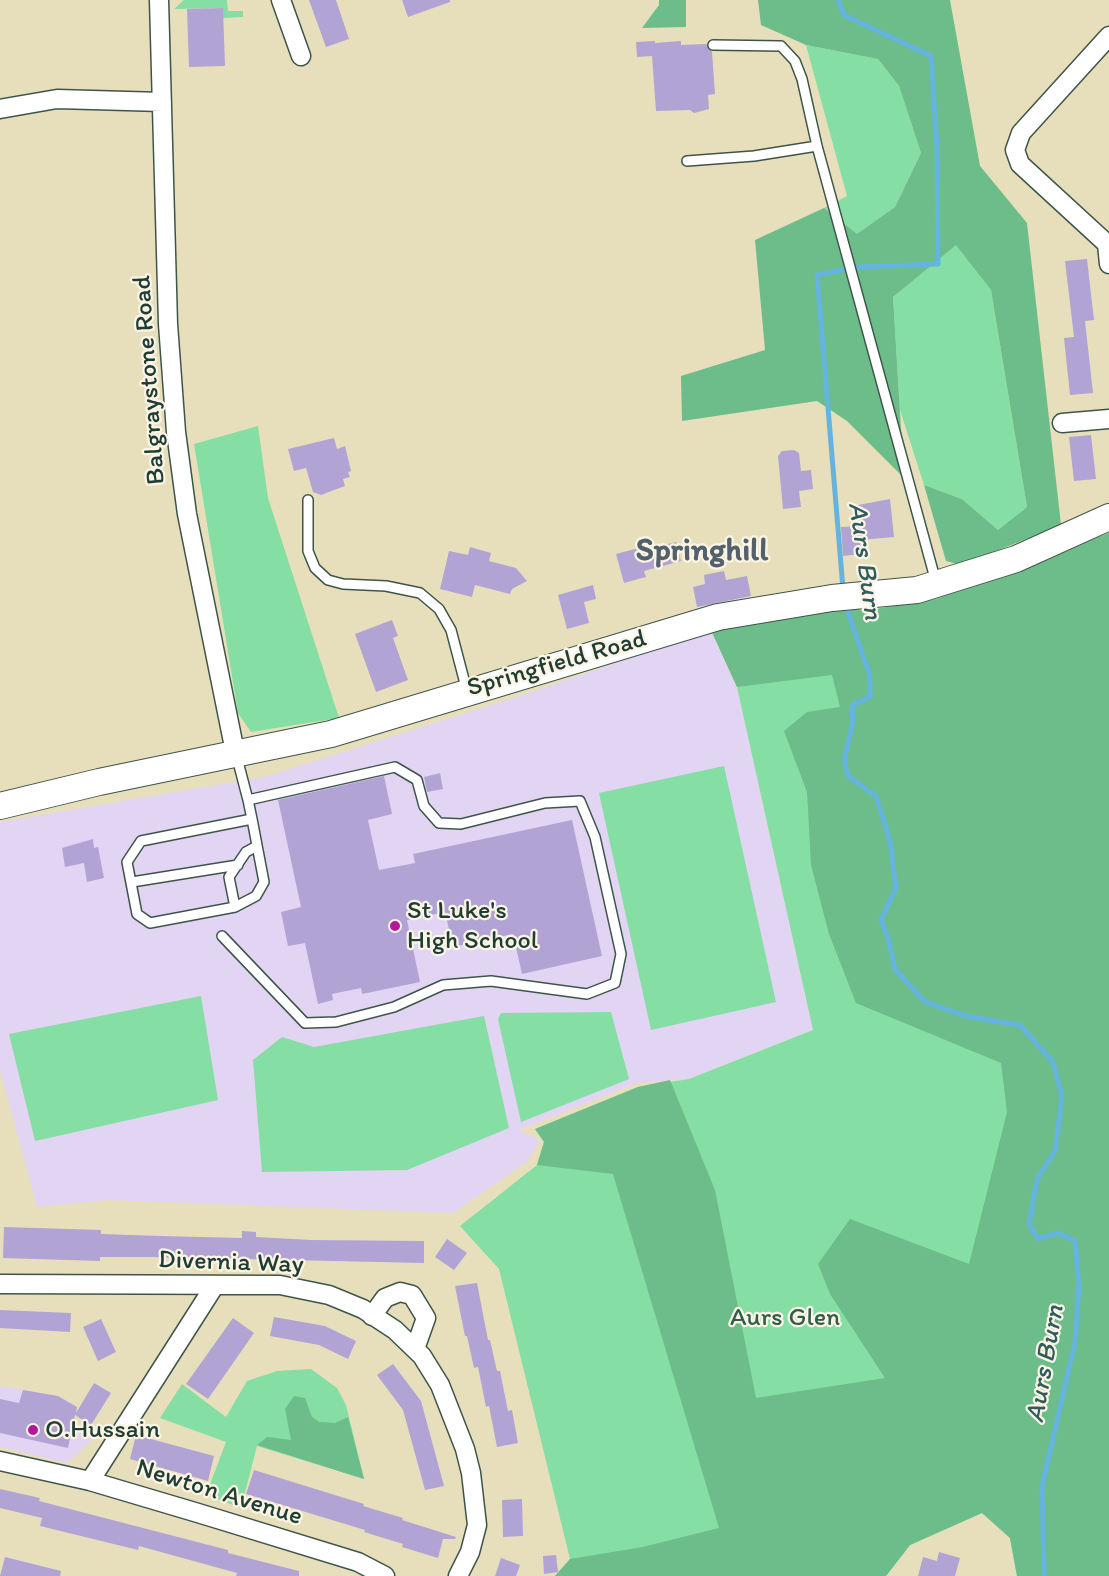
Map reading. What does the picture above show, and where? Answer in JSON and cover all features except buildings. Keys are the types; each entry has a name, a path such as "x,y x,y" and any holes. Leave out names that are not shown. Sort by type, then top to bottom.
{"street":[{"name":"Balgraystone Road","path":"159,0 168,324 176,432 187,514 235,752"},
{"path":"281,0 301,56"},
{"path":"1109,36 1021,134 1015,150 1020,164 1108,243 1109,264"},
{"path":"0,109 57,99 162,102"},
{"path":"1062,423 1109,419"},
{"name":"Springfield Road","path":"0,806 235,752 331,734 467,691 718,617 844,597 917,590 1016,559 1109,517"},
{"name":"Divernia Way","path":"0,1284 280,1285 329,1295 395,1330 415,1349 440,1385 471,1473 477,1525 470,1552 458,1576"},
{"path":"90,1481 215,1285"},
{"path":"372,1316 386,1298 400,1292 412,1295 421,1306 426,1318 415,1349"},
{"name":"Newton Avenue","path":"0,1461 90,1481 358,1562 385,1576"}],"lane":[{"path":"713,45 781,46 795,61 802,79 817,146 937,584"},
{"path":"687,161 754,156 817,146"},
{"path":"309,500 308,551 315,568 328,580 343,584 386,586 420,593 439,609 451,630 467,691"},
{"path":"235,752 248,800 252,819 256,846 264,882 256,896 235,907 150,923 137,914 127,862 141,841 252,819"},
{"path":"222,936 305,1023 336,1022 394,1007 443,985 492,981 587,994 615,983 621,954 595,837 580,801 545,803 461,824 439,823 424,806 417,780 395,767 248,800"},
{"path":"235,907 229,877 246,852 256,846"},
{"path":"132,882 238,865"}],"shaded area":[{"name":"St Luke's High School","path":"711,630 737,687 813,1030 688,1079 637,1083 519,1130 540,1140 528,1161 453,1213 108,1200 37,1207 0,1070 0,822 264,777 532,692"},
{"path":"0,1386 32,1391 93,1439 67,1463 0,1447"}],"green space":[{"path":"184,0 227,0 228,11 243,11 243,17 223,18 222,8 174,9"},
{"path":"659,0 686,0 686,27 642,28 659,5"},
{"path":"758,0 950,0 980,166 1027,223 1061,525 961,565 946,561 924,485 962,499 998,530 1027,507 991,290 956,245 893,297 904,478 847,421 817,401 682,421 681,376 765,350 755,240 824,208 857,234 895,207 921,153 899,86 878,59 806,45 761,25"},
{"path":"806,45 878,59 899,86 921,153 895,207 857,235 824,208 847,196"},
{"path":"956,244 991,290 1027,507 998,530 962,499 924,485 900,410 893,297"},
{"path":"258,426 268,498 339,718 251,732 238,713 194,444"},
{"name":"Aurs Glen","path":"1109,533 1109,1576 1017,1576 1010,1538 982,1513 910,1545 886,1576 555,1576 570,1559 499,1269 460,1226 537,1165 544,1142 535,1129 638,1087 689,1079 813,1030 737,687 711,630 849,606 864,611 936,599"},
{"name":"Aurs Glen","path":"1109,533 1109,1576 1017,1576 1010,1538 982,1513 910,1545 886,1576 555,1576 570,1559 643,1547 719,1528 613,1174 537,1165 544,1142 535,1129 638,1087 670,1080 715,1190 756,1398 885,1378 830,1294 818,1264 850,1219 969,1264 1007,1112 1001,1063 856,1003 829,934 811,865 807,792 784,731 807,712 840,707 832,675 737,687 711,630 849,606 864,611 936,599"},
{"path":"724,766 776,1002 651,1030 599,793"},
{"path":"201,996 218,1100 35,1141 9,1034"},
{"path":"611,1012 629,1079 521,1122 498,1019 501,1013"},
{"path":"484,1016 509,1128 407,1170 262,1172 253,1060 282,1037 314,1047"},
{"path":"311,1369 337,1388 346,1405 364,1479 257,1446 241,1508 206,1495 226,1442 160,1418 182,1384 226,1417 247,1381 277,1371"},
{"path":"294,1396 305,1398 312,1417 319,1422 335,1423 348,1417 364,1479 257,1445 267,1437 291,1440 285,1409"}],"waterway":[{"name":"Aurs Burn","path":"838,0 844,15 931,56 937,150 938,264 858,267 817,275 843,589"},
{"name":"Aurs Burn","path":"845,604 870,676 870,697 852,705 853,721 844,760 848,776 876,796 890,841 896,888 881,920 895,969 924,1001 965,1016 1020,1025 1053,1062 1062,1097 1055,1151 1037,1179 1029,1224 1038,1239 1058,1233 1075,1241 1079,1286 1075,1342 1042,1486 1044,1576"}],"place":[{"name":"St Luke's High School","path":"395,926"},
{"name":"O.Hussain","path":"33,1430"}],"district":[{"name":"Springhill","path":"702,552"}]}
